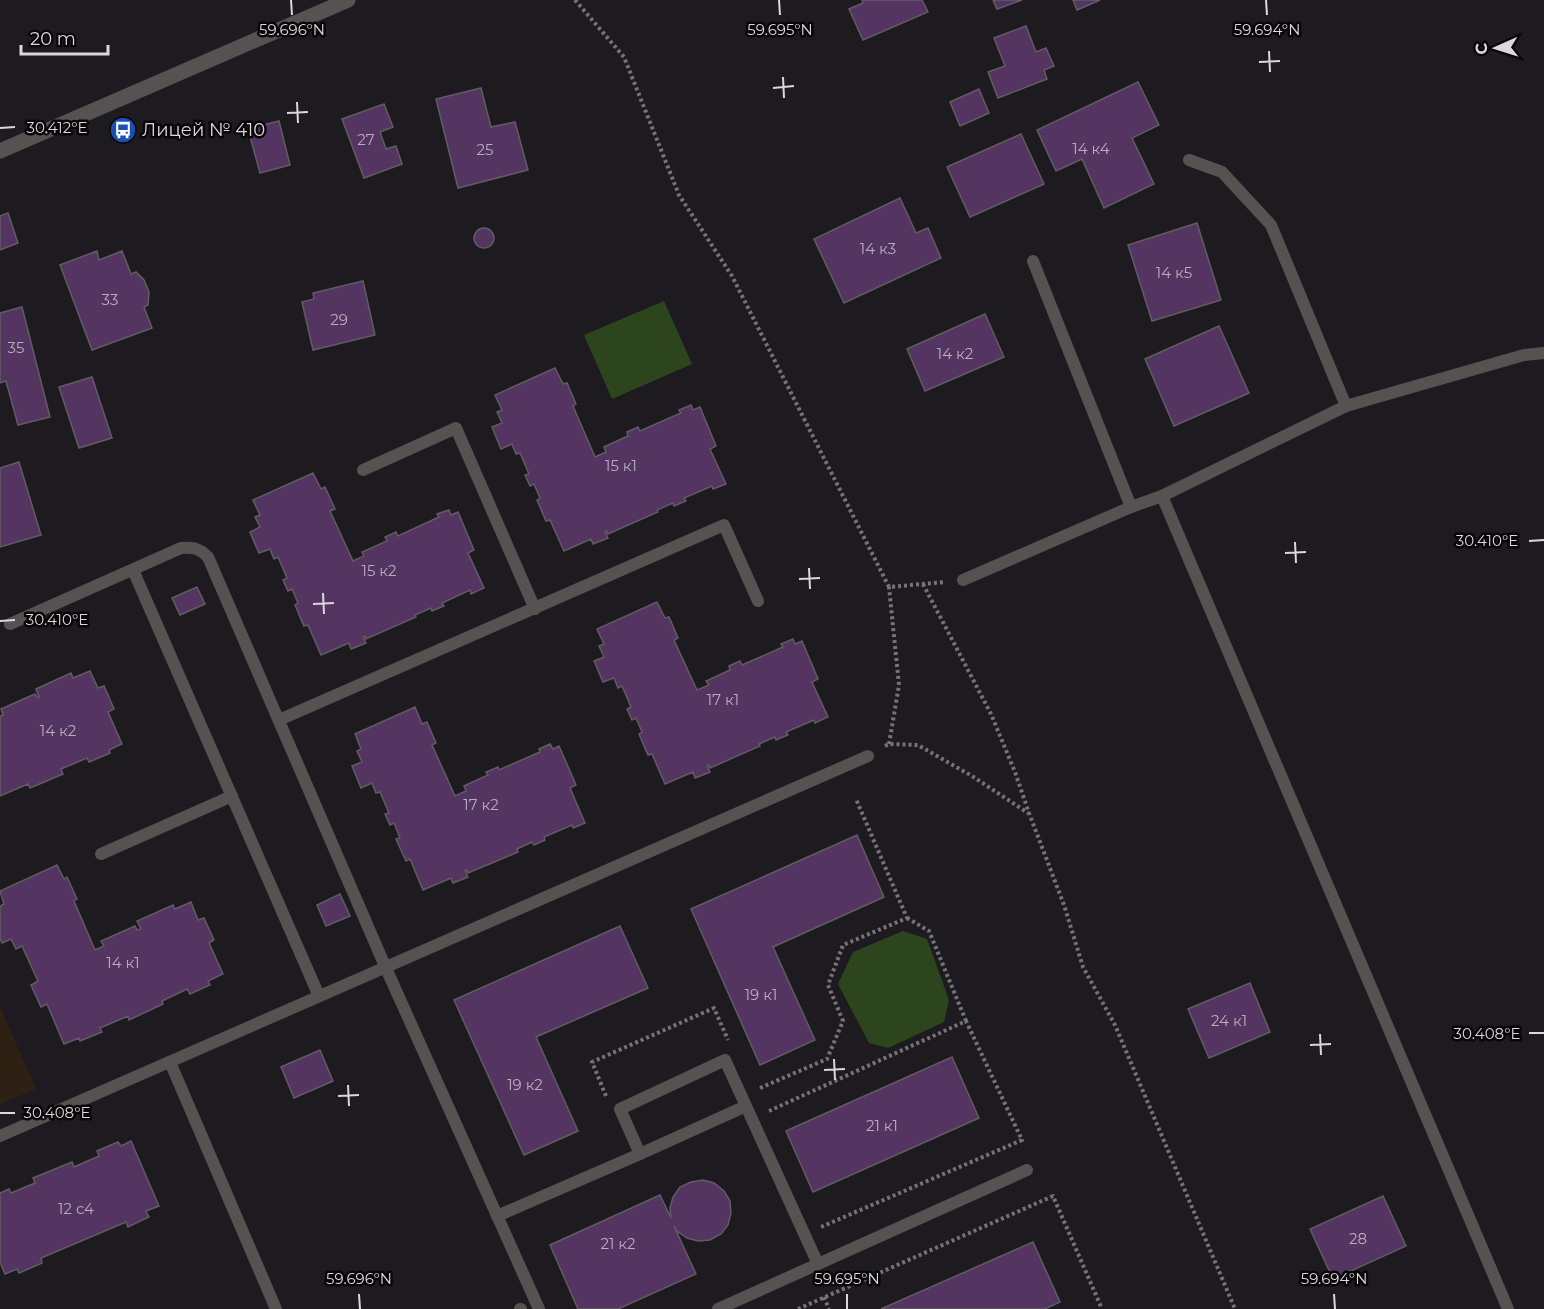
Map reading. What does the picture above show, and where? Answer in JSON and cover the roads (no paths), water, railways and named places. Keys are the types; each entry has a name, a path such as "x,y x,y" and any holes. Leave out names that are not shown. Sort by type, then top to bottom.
{"street":[{"path":"0,151 348,0"}],"lane":[{"path":"1189,160 1222,172 1271,225 1346,406"},
{"path":"1033,261 1131,507"},
{"path":"963,580 1131,507 1162,496 1346,406 1524,355 1544,353"},
{"path":"363,470 456,428 535,609"},
{"path":"1162,496 1508,1309"},
{"path":"279,720 724,525 758,601"},
{"path":"10,624 181,548 191,547 200,550 208,557 385,966 539,1309"},
{"path":"133,570 319,996"},
{"path":"0,1136 868,756"},
{"path":"101,854 232,796"},
{"path":"640,1154 620,1109 725,1060 746,1098 818,1264"},
{"path":"170,1062 276,1309"},
{"path":"496,1216 640,1154 746,1098"},
{"path":"718,1309 1027,1170"}],"place":[{"name":"Лицей № 410","path":"123,130"}]}
